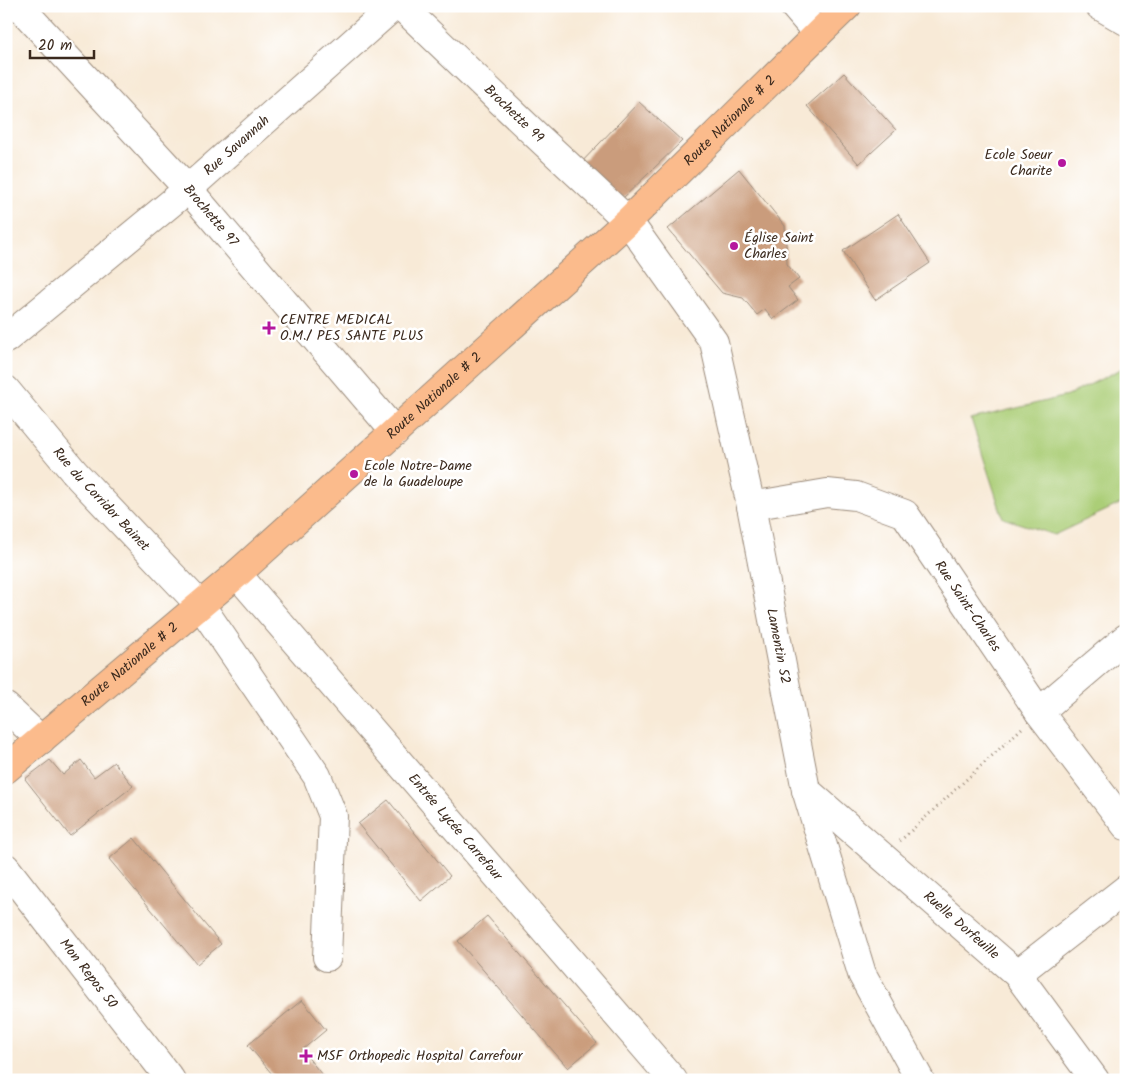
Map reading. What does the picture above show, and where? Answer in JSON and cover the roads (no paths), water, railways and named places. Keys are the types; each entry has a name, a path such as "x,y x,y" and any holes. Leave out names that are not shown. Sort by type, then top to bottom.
{"main road":[{"name":"Route Nationale # 2","path":"6,769 201,606 628,221 847,6"}],"street":[{"name":"Brochette 97","path":"19,6 188,188 395,432"},
{"name":"Rue Savannah","path":"6,339 188,188 394,6"},
{"name":"Brochette 99","path":"401,6 628,221"},
{"path":"794,6 818,34"},
{"path":"1100,6 1126,21"},
{"name":"Lamentin 52","path":"628,221 714,342 751,506 806,790 862,974 920,1080"},
{"name":"Rue du Corridor Bainet","path":"6,390 75,473 201,606 317,776 333,816 327,958"},
{"name":"Rue Saint-Charles","path":"751,506 828,493 856,496 905,514 1039,712 1126,826"},
{"name":"Entrée Lycée Carrefour","path":"237,574 673,1080"},
{"path":"1039,712 1126,638"},
{"path":"6,707 41,740"},
{"name":"Ruelle Dorfeuille","path":"806,790 1017,974 1095,1080"},
{"name":"Mon Repos 50","path":"6,868 171,1080"},
{"path":"1017,974 1126,889"}],"place":[{"name":"Ecole Soeur Charite","path":"1062,163"},
{"name":"Église Saint Charles","path":"734,246"},
{"name":"CENTRE MEDICAL O.M./ PES SANTE PLUS","path":"269,328"},
{"name":"Ecole Notre-Dame de la Guadeloupe","path":"354,474"},
{"name":"MSF Orthopedic Hospital Carrefour","path":"306,1056"}]}
